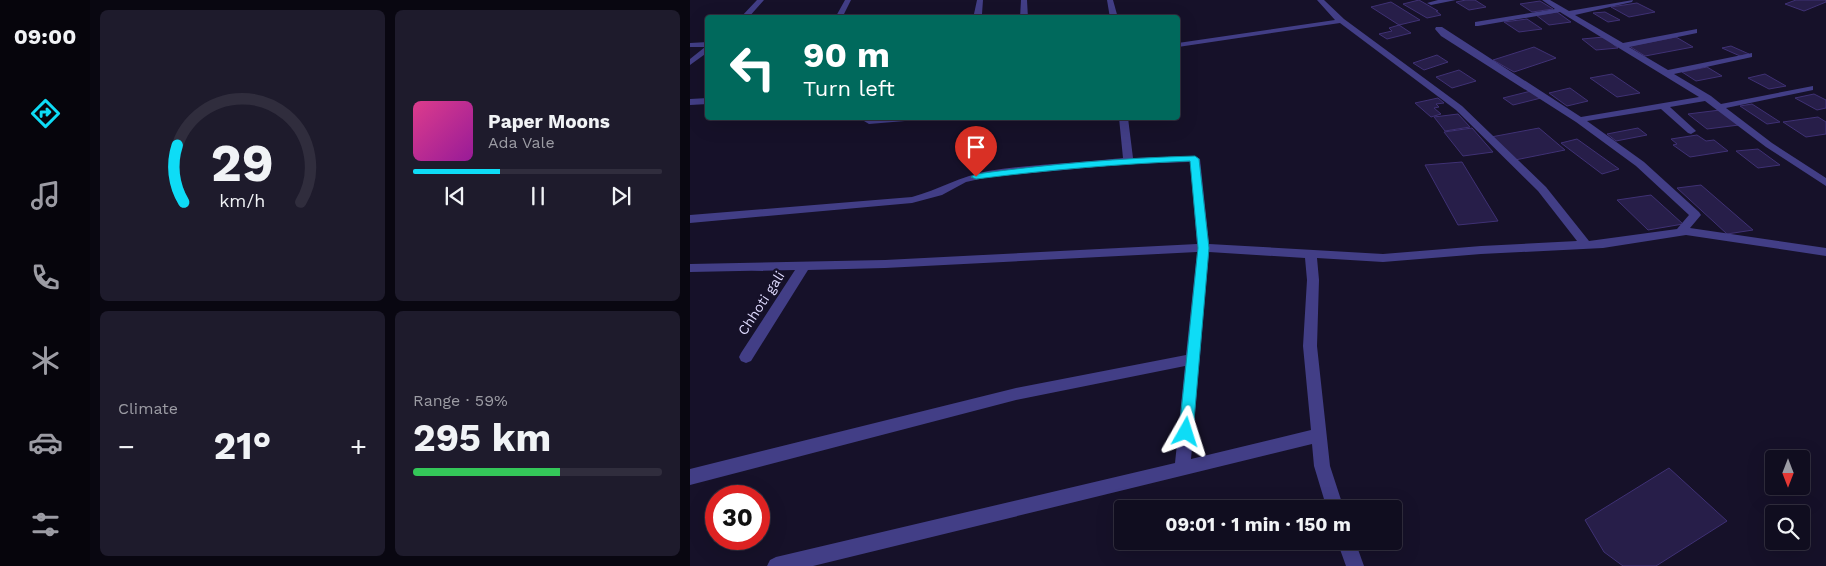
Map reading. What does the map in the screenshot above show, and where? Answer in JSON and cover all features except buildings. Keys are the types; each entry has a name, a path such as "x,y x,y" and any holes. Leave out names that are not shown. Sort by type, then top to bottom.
{"street":[{"path":"746,15 761,0"},
{"path":"840,15 848,0"},
{"path":"978,14 980,0"},
{"path":"1024,0 1024,15"},
{"path":"1110,0 1113,15"},
{"path":"1320,0 1341,21 1459,108 1542,189 1585,244"},
{"path":"1431,3 1453,0"},
{"path":"1545,0 1708,98 1769,145 1826,183"},
{"path":"1478,24 1630,1"},
{"path":"1180,45 1341,21"},
{"path":"1439,29 1579,120 1640,164 1695,215 1682,231 1685,232"},
{"path":"1621,46 1694,31"},
{"path":"690,45 705,46"},
{"path":"690,63 705,49"},
{"path":"1667,73 1749,56"},
{"path":"1720,107 1810,88"},
{"path":"1579,120 1708,98"},
{"path":"690,102 705,101"},
{"path":"1662,105 1691,131"},
{"path":"869,121 881,120"},
{"path":"1124,120 1128,160"},
{"path":"690,219 912,200 938,193 963,180 989,174 1128,160 1195,159 1204,248 1182,468"},
{"path":"690,268 885,264 1204,248 1383,258 1603,244 1685,232 1826,252"},
{"path":"1311,253 1313,280 1310,346 1322,466 1333,500"},
{"name":"Chhoti gali","path":"746,357 804,266"},
{"path":"690,477 1016,394 1194,359"},
{"path":"776,566 1320,435"},
{"path":"1349,550 1355,566"}],"route":[{"path":"976,177 1050,167 1128,160 1195,159 1204,248 1186,432"}]}
